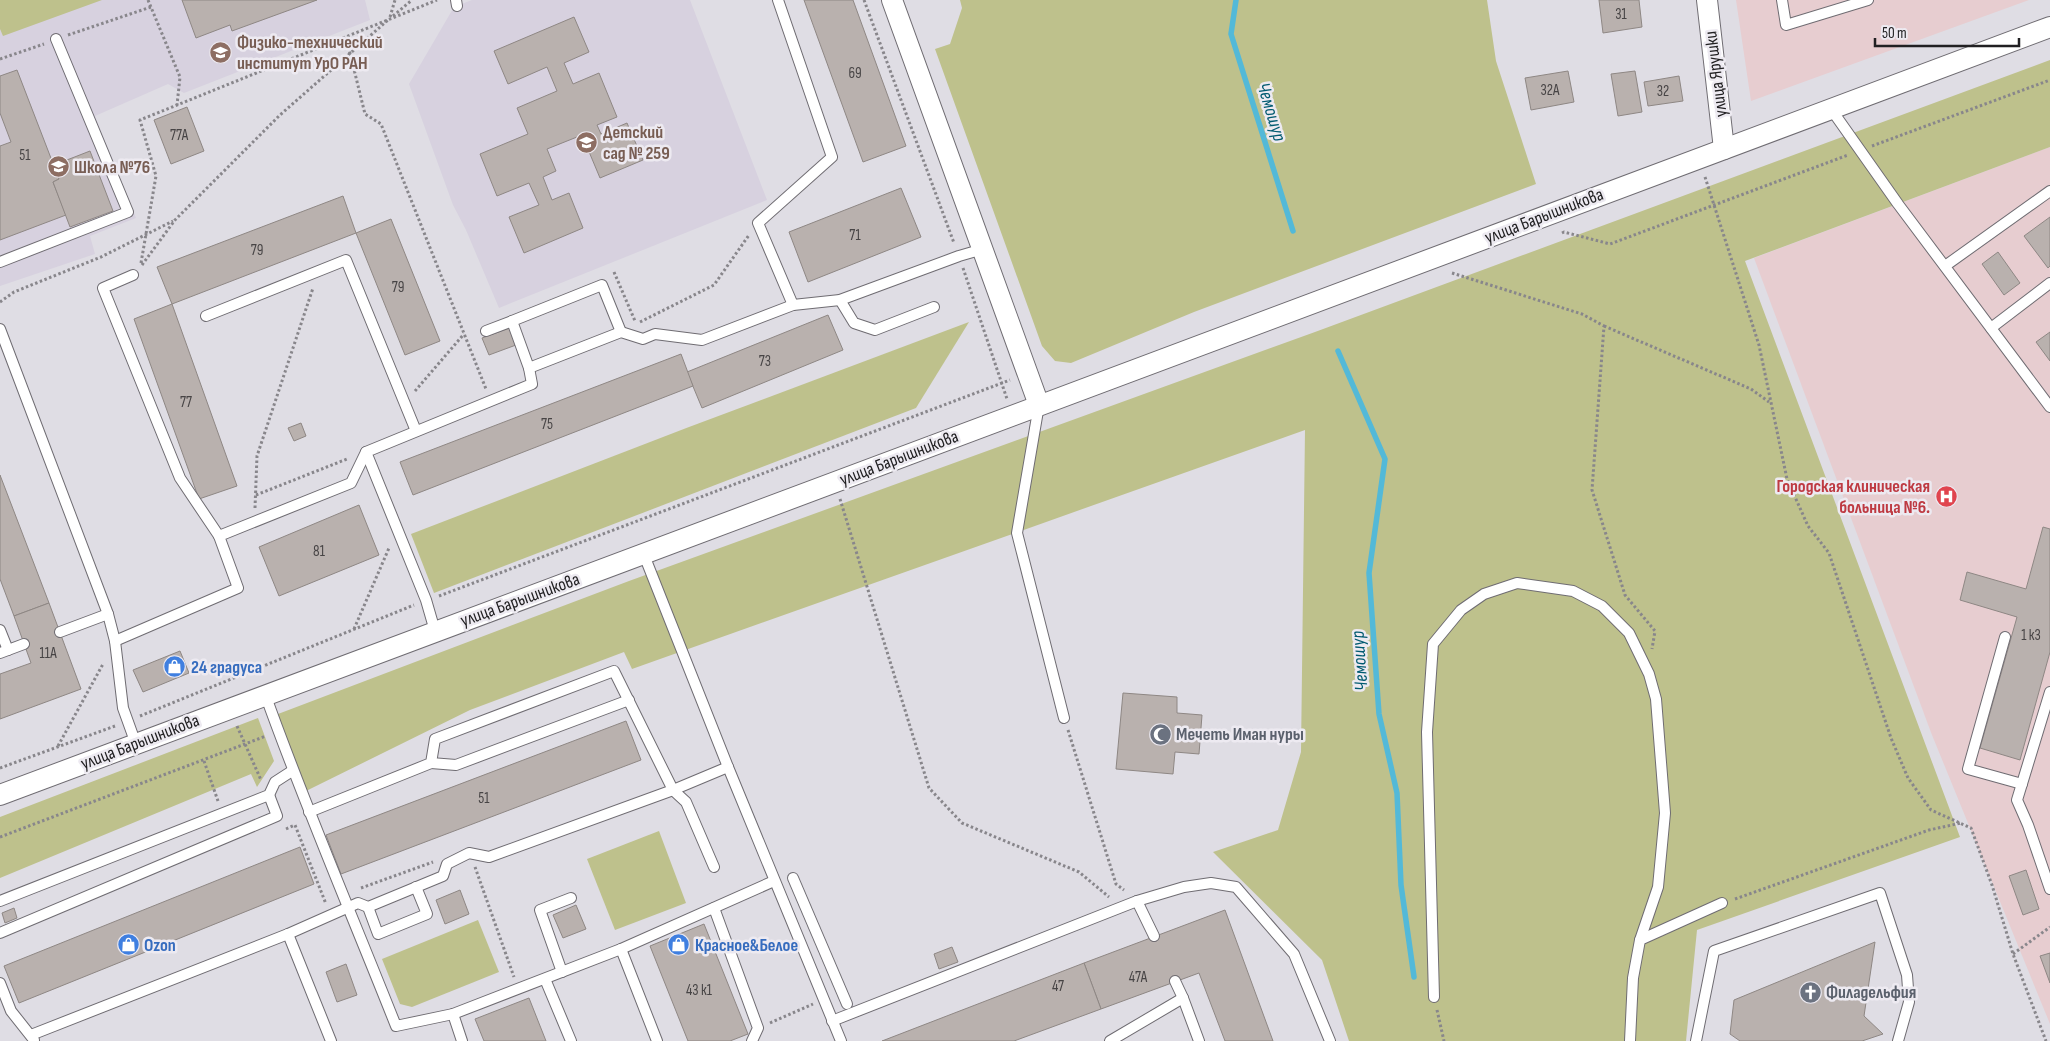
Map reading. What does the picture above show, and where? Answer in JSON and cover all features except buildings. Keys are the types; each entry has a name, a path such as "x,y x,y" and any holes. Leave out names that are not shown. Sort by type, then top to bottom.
{"street":[{"path":"892,0 1039,405"},
{"name":"улица Ярушки","path":"1707,0 1724,149"},
{"name":"улица Барышникова","path":"0,795 264,694 644,555 1039,405 2050,27"}],"lane":[{"path":"778,0 832,157 758,222 793,305"},
{"path":"1782,0 1786,25 1868,0"},
{"path":"0,262 128,212 56,40"},
{"path":"1831,108 2050,407"},
{"path":"1945,266 2050,191"},
{"path":"529,368 620,332 643,339 655,334 702,340 793,305 840,300 959,256 983,250"},
{"path":"206,316 346,260 416,432"},
{"path":"115,641 238,588 219,536 180,478 103,288 133,275"},
{"path":"1991,328 2050,283"},
{"path":"486,331 602,285 620,332"},
{"path":"840,300 854,324 875,330 934,307"},
{"path":"219,536 351,483 366,452 532,384 529,368 512,320"},
{"path":"0,329 108,614 115,641 123,708 136,744"},
{"path":"1039,405 1017,533 1064,718"},
{"path":"366,452 426,600 435,631"},
{"path":"644,555 774,881 841,1041"},
{"path":"1434,997 1427,732 1433,644 1461,610 1484,594 1517,583 1573,591 1602,606 1629,633 1649,674 1656,699 1665,813 1658,887 1640,940 1633,978 1630,1041"},
{"path":"60,632 108,614"},
{"path":"0,630 4,652 24,644"},
{"path":"2005,637 1968,769 2022,784"},
{"path":"431,763 435,738 614,671 673,790 686,802 714,867"},
{"path":"2050,692 2017,800 2028,825 2050,889"},
{"path":"264,694 292,771 396,1026 453,1014 545,979 621,949 774,881"},
{"path":"309,812 431,763 456,765 630,700"},
{"path":"0,983 11,1011 33,1038 288,934 358,903 368,907 443,876 447,864 469,853 489,857 673,790 728,767"},
{"path":"0,901 269,795 275,782 292,771"},
{"path":"0,934 277,816 269,795"},
{"path":"793,878 847,1004"},
{"path":"832,1021 1138,901 1184,887 1211,883 1236,888 1294,954 1330,1041"},
{"path":"368,907 378,934 427,914 416,887"},
{"path":"1696,1041 1714,951 1880,893 1907,975 1908,1002 1898,1041"},
{"path":"562,972 540,910 572,898"},
{"path":"1138,901 1154,936"},
{"path":"1640,940 1722,903"},
{"path":"714,908 758,1028 752,1041"},
{"path":"288,934 331,1041"},
{"path":"802,948 820,940"},
{"path":"621,949 658,1041"},
{"path":"545,979 571,1041"},
{"path":"1175,981 1199,1041"},
{"path":"1110,1041 1183,998"},
{"path":"453,1014 462,1041"}],"path":[{"path":"148,0 180,77 177,106"},
{"path":"390,18 395,0"},
{"path":"133,275 175,220 280,115 412,0"},
{"path":"141,266 156,176 140,120 437,0"},
{"path":"864,0 959,256 1012,416"},
{"path":"0,59 151,7"},
{"path":"346,37 365,114 381,124 490,401"},
{"path":"1555,235 1564,232 1610,244 2050,80"},
{"path":"1698,158 1759,345 1787,479 1808,526 1829,553 1891,738 1908,778 1931,810 1971,828 1992,885 2013,954 2046,1041"},
{"path":"0,302 14,292 101,257 175,220"},
{"path":"614,272 636,324 714,285 758,222"},
{"path":"1462,269 1452,273 1582,314 1604,326 1751,389 1770,402"},
{"path":"255,522 257,456 319,271"},
{"path":"1604,326 1592,490 1625,595 1655,631 1649,674"},
{"path":"404,403 464,334"},
{"path":"0,768 128,721 426,600 1027,373"},
{"path":"256,494 366,452"},
{"path":"835,483 929,788 962,823 1079,872 1122,907"},
{"path":"354,630 397,528"},
{"path":"58,747 115,641"},
{"path":"222,683 245,745 269,795"},
{"path":"1064,718 1116,884 1138,901"},
{"path":"0,837 204,761 278,731"},
{"path":"204,761 222,813"},
{"path":"1722,903 1929,830 1961,823"},
{"path":"285,829 294,825 327,906 318,909"},
{"path":"469,853 518,989"},
{"path":"2013,954 2050,927"},
{"path":"1434,997 1444,1041"},
{"path":"758,1028 823,1000"}],"shaded area":[{"name":"Школа №76","path":"0,0 365,0 370,20 184,93 168,84 95,116 136,218 90,236 95,254 0,286"},
{"name":"Детский сад № 259","path":"472,0 690,0 767,200 499,308 466,230 453,205 409,84 454,7"},
{"path":"1736,0 2029,0 1751,101"},
{"name":"Городская клиническая больница №6.","path":"2050,147 2050,1024 1932,735 1754,258"}],"green space":[{"path":"0,0 102,0 3,36 0,29"},
{"path":"960,0 1487,0 1496,61 1536,184 1194,312 1071,363 1055,361 1042,346 935,49 950,44 962,8"},
{"path":"2050,60 2050,147 1745,261 1960,837 1697,930 1686,1041 1349,1041 1322,960 1213,852 1278,830 1301,752 1305,430 632,669 624,652 470,710 306,791 278,714 629,581 1315,332"},
{"path":"969,322 916,408 434,593 411,534"},
{"path":"258,718 274,761 257,787 251,774 0,878 0,817"},
{"path":"659,831 686,903 615,930 587,859"},
{"path":"478,920 499,972 412,1007 400,1004 382,959"}],"waterway":[{"name":"Чемошур","path":"1236,0 1231,34 1293,231"},
{"name":"Чемошур","path":"1338,351 1385,459 1369,573 1379,714 1397,793 1401,885 1414,977"}],"place":[{"name":"Физико-технический институт УрО РАН","path":"221,52"},
{"name":"Детский сад № 259","path":"587,142"},
{"name":"Школа №76","path":"58,167"},
{"name":"Городская клиническая больница №6.","path":"1946,496"},
{"name":"24 градуса","path":"175,667"},
{"name":"Мечеть Иман нуры","path":"1160,734"},
{"name":"Ozon","path":"128,945"},
{"name":"Красное&Белое","path":"679,945"},
{"name":"Филадельфия","path":"1810,992"}]}
